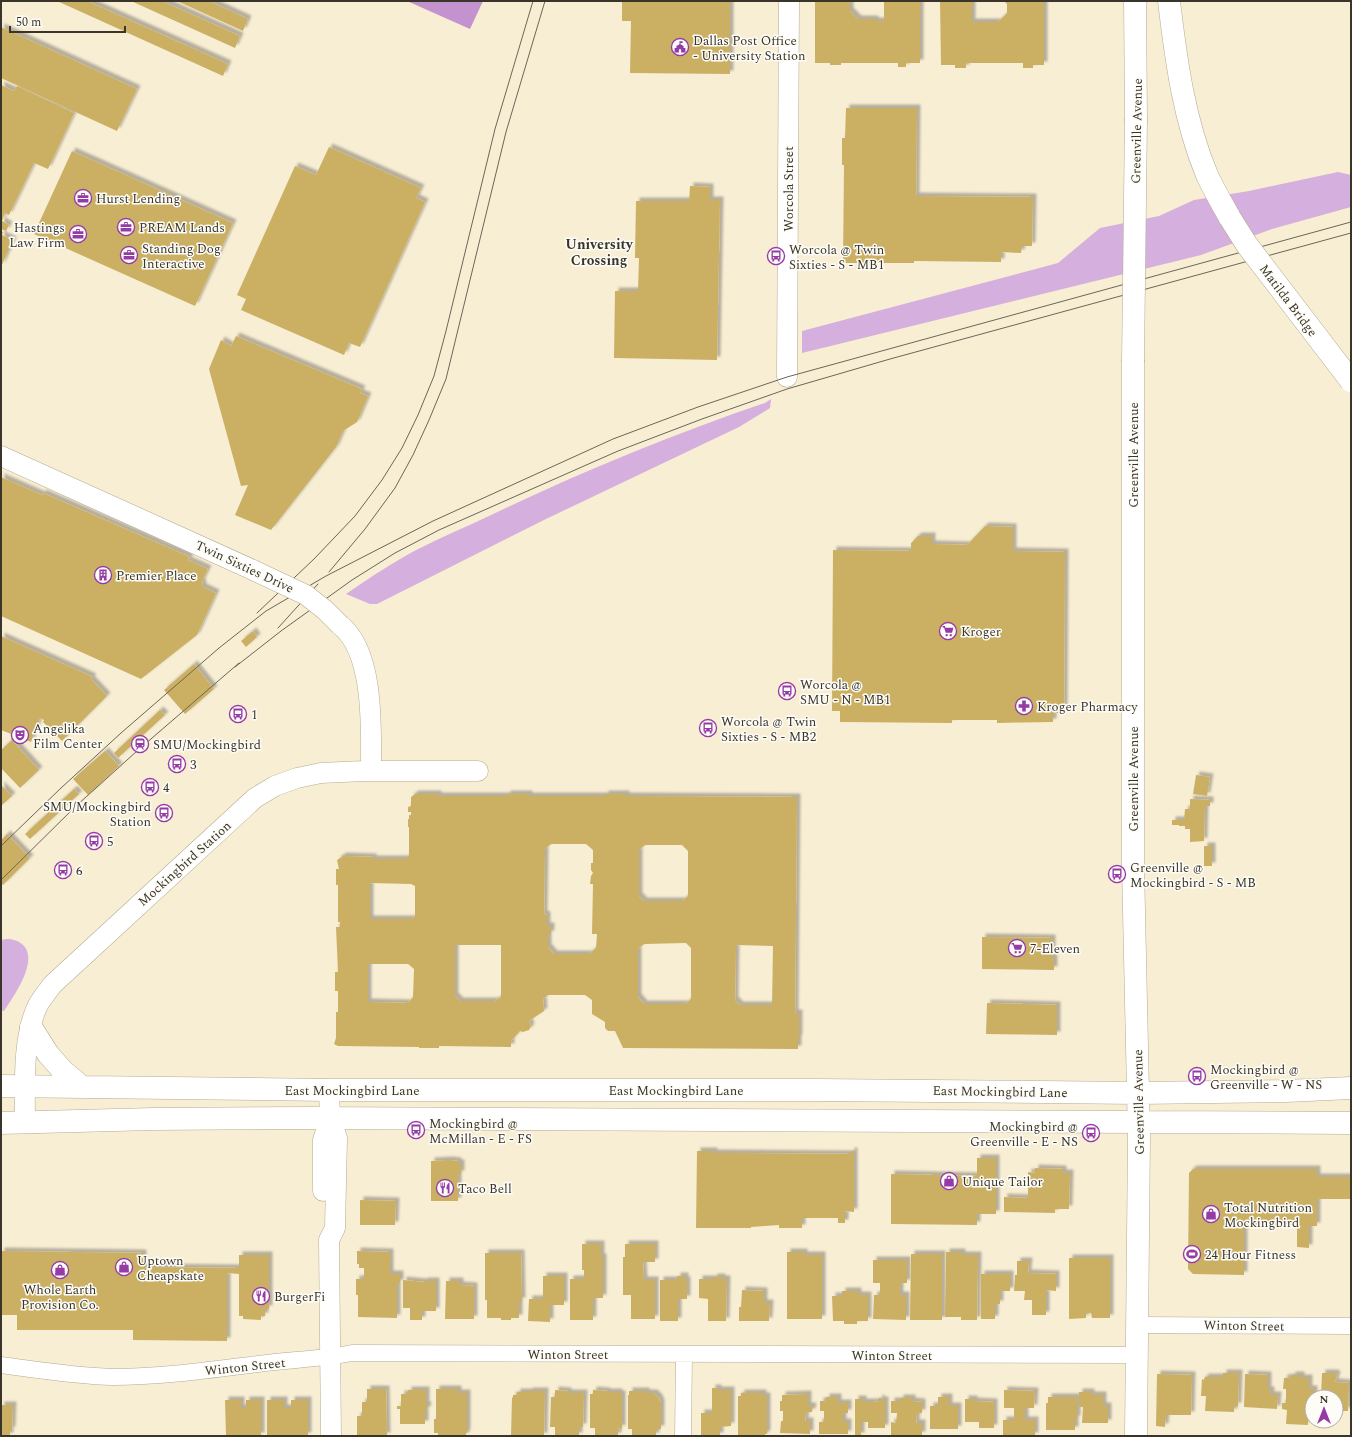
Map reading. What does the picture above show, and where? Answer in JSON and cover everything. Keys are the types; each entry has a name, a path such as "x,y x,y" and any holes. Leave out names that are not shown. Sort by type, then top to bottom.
{"main road":[{"name":"Greenville Avenue","path":"1135,1 1136,119 1133,362 1133,866 1139,1093 1136,1436"},
{"name":"Matilda Bridge","path":"1169,1 1179,73 1190,124 1207,174 1230,218 1247,245 1351,381"},
{"path":"31,1027 48,1054 82,1087"},
{"name":"East Mockingbird Lane","path":"1,1086 329,1090 769,1090 1139,1093 1286,1091 1351,1088"},
{"path":"154,1088 154,1120"},
{"path":"571,1090 572,1120"},
{"path":"769,1090 770,1121"},
{"path":"1,1123 330,1118 1351,1123"}],"street":[{"name":"Worcola Street","path":"787,377 789,1"},
{"name":"Twin Sixties Drive","path":"1,456 254,570 306,595 325,610 344,628 356,646 366,672 370,703 371,771"},
{"name":"Mockingbird Station","path":"25,1123 27,1050 31,1027 38,1005 52,985 255,798 275,786 297,778 321,773 371,771 478,771"},
{"path":"329,1090 330,1118 337,1138 335,1228 330,1240 331,1436"},
{"name":"Winton Street","path":"1137,1324 1351,1326"},
{"name":"Winton Street","path":"1,1365 55,1372 113,1377 188,1372 352,1353 1137,1355"},
{"path":"683,1436 684,1355"}],"shaded area":[{"path":"407,1 483,1 470,29"},
{"path":"1338,172 1351,175 1351,207 1272,229 1201,255 802,353 802,331 1058,263 1100,228 1159,216 1194,200 1249,191"},
{"path":"771,399 770,408 739,427 546,519 377,604 370,604 346,594 407,555 523,500 626,455 765,403"},
{"path":"12,939 24,946 28,953 28,961 23,979 4,1011 1,1010 1,940"}],"building":[{"path":"57,1 87,1 228,64 223,76"},
{"path":"131,1 162,1 240,36 235,48"},
{"path":"177,1 209,1 248,19 243,31"},
{"name":"Dallas Post Office - University Station","path":"622,1 730,1 730,74 630,73 631,21 622,21"},
{"path":"815,1 852,1 850,3 850,11 858,19 875,19 875,21 884,21 884,1 920,1 920,63 906,63 906,67 898,67 898,63 841,63 841,65 830,65 830,63 815,63"},
{"path":"940,1 972,1 972,22 998,22 1007,13 1007,4 1004,1 1044,1 1044,65 1033,65 1033,68 1023,68 1023,63 966,63 966,68 955,68 955,65 941,65"},
{"path":"1,27 137,89 117,131 1,78"},
{"path":"1,85 14,91 17,86 74,113 48,169 34,163 9,215 5,213 2,221 9,225 6,231 1,229"},
{"path":"846,108 917,108 916,196 1033,197 1032,246 1022,246 1021,253 1001,252 1001,262 914,261 914,263 843,263 844,165 842,165 842,138 845,138"},
{"path":"329,147 421,188 416,198 425,202 360,347 349,343 344,355 241,310 246,299 237,295 295,166 316,175"},
{"path":"72,151 233,223 195,306 34,234"},
{"path":"690,186 710,187 710,200 720,200 717,360 614,358 615,291 638,291 639,258 635,258 636,201 689,201"},
{"path":"1,231 3,232 2,235 13,240 1,267"},
{"path":"236,336 362,389 360,393 368,396 357,422 343,431 336,447 271,530 235,515 248,485 241,486 209,369 221,340 231,346"},
{"name":"Premier Place","path":"1,477 42,495 43,493 190,557 188,560 208,569 202,581 203,587 216,593 197,635 141,679 1,616"},
{"name":"Kroger","path":"985,526 1013,527 1013,551 1065,552 1064,713 1053,713 1053,722 997,723 997,720 952,720 952,723 840,722 840,711 832,711 833,550 911,551 911,543 918,536 932,536 932,544 967,545"},
{"path":"253,631 257,637 246,647 241,641"},
{"path":"1,636 93,677 91,679 107,696 62,741 43,722 44,720 40,718 31,742 1,730"},
{"path":"194,664 214,689 185,714 164,690"},
{"path":"160,710 165,715 118,758 114,753"},
{"path":"12,740 39,770 20,788 1,768 1,750"},
{"path":"105,751 119,766 88,795 73,779"},
{"path":"1196,775 1210,777 1207,796 1193,794"},
{"path":"1,785 12,796 1,806"},
{"path":"74,789 79,794 30,839 25,834"},
{"path":"415,794 438,794 438,796 507,796 507,794 529,794 529,796 605,796 605,794 626,794 626,796 797,797 795,1013 799,1013 798,1049 623,1048 615,1031 608,1031 605,1028 605,1022 592,1014 592,1000 585,995 548,995 543,999 544,1011 529,1021 531,1026 529,1030 523,1032 520,1031 511,1041 511,1047 439,1046 439,1048 419,1048 338,1046 334,1044 336,1038 336,1012 338,1012 338,991 335,991 335,972 338,972 336,927 340,927 340,922 338,922 338,885 336,885 336,869 339,869 337,860 343,856 373,857 373,859 406,859 406,857 409,857 408,819 411,812 408,812 408,807 411,806 411,797","holes":["551,844 586,844 593,850 593,863 591,863 591,870 593,873 590,884 593,884 592,934 597,934 596,948 589,954 554,954 548,947 548,934 551,934 551,926 547,926 547,915 544,914 545,849","645,845 682,845 688,851 688,896 682,901 644,901 639,896 639,850","370,883 411,884 415,886 415,916 412,919 370,919","686,943 691,948 691,999 685,1004 644,1004 638,997 638,949 644,944","455,945 501,945 501,997 495,1001 460,1001 455,996","736,945 773,946 772,1005 740,1005 735,1000","368,964 408,964 414,969 413,997 408,1003 368,1002"]},
{"path":"1190,799 1210,800 1210,806 1205,806 1204,841 1190,842 1190,829 1185,829 1185,826 1172,825 1172,820 1184,820 1185,809 1190,809"},
{"path":"7,834 30,858 3,885 1,883 1,840"},
{"path":"1204,846 1212,846 1212,866 1204,866"},
{"name":"7-Eleven","path":"982,937 1052,938 1052,958 1054,958 1054,970 982,969"},
{"path":"987,1003 1057,1005 1057,1035 986,1034"},
{"path":"697,1151 714,1151 714,1153 851,1154 851,1151 854,1151 854,1212 845,1211 845,1223 838,1223 838,1218 802,1218 802,1228 779,1228 779,1225 751,1228 696,1228"},
{"path":"977,1158 996,1158 996,1214 977,1214 977,1225 891,1224 891,1174 977,1176"},
{"name":"Taco Bell","path":"431,1161 458,1161 458,1163 461,1163 461,1174 458,1174 458,1201 431,1201"},
{"path":"1035,1168 1063,1169 1063,1173 1070,1173 1069,1209 1055,1209 1055,1213 1004,1212 1004,1197 1028,1198 1028,1172 1035,1173"},
{"path":"1193,1169 1317,1169 1317,1177 1351,1177 1351,1199 1317,1199 1317,1226 1309,1226 1309,1248 1297,1247 1297,1225 1244,1225 1244,1275 1193,1274 1188,1269 1189,1173"},
{"path":"360,1200 396,1201 395,1225 360,1225"},
{"path":"582,1244 601,1244 601,1257 603,1257 603,1298 593,1298 593,1320 570,1320 570,1279 584,1279 584,1270 582,1270"},
{"path":"625,1244 655,1244 655,1262 643,1262 644,1280 655,1280 655,1319 631,1319 631,1295 623,1295 623,1257 625,1257"},
{"path":"1,1251 143,1253 143,1267 239,1268 239,1255 269,1255 269,1309 265,1309 265,1316 261,1316 261,1320 243,1319 243,1316 239,1316 239,1274 227,1273 227,1341 133,1340 133,1330 17,1330 17,1315 1,1315"},
{"path":"357,1251 390,1252 390,1274 400,1274 400,1283 397,1283 397,1318 358,1317 356,1279 364,1279 364,1268 359,1268 359,1264 357,1264"},
{"path":"787,1252 804,1252 804,1255 822,1255 822,1319 787,1319"},
{"path":"946,1252 962,1252 962,1255 978,1255 977,1320 961,1320 961,1317 945,1317"},
{"path":"485,1253 521,1253 522,1301 519,1301 519,1318 501,1320 501,1318 487,1318 487,1300 485,1300"},
{"path":"911,1254 942,1254 942,1320 910,1320"},
{"path":"1069,1258 1110,1258 1110,1318 1092,1318 1091,1313 1086,1313 1086,1318 1069,1319"},
{"path":"873,1260 907,1260 907,1283 900,1283 900,1295 906,1295 906,1320 873,1319 874,1295 880,1295 880,1283 873,1283"},
{"path":"1017,1261 1029,1261 1028,1273 1056,1274 1056,1291 1046,1290 1046,1315 1032,1315 1032,1300 1024,1300 1025,1291 1014,1291 1015,1275 1017,1275"},
{"path":"981,1274 1010,1274 1010,1291 1000,1291 1000,1304 995,1304 995,1319 981,1319"},
{"path":"543,1276 564,1276 564,1305 550,1305 550,1322 528,1321 529,1299 543,1299"},
{"path":"677,1276 685,1276 685,1280 687,1280 687,1299 678,1299 678,1321 660,1321 660,1280 677,1280"},
{"path":"714,1277 722,1277 722,1279 727,1279 726,1321 708,1321 708,1299 699,1298 699,1279 714,1279"},
{"path":"403,1280 424,1282 436,1281 436,1311 422,1311 422,1320 410,1320 410,1308 403,1308"},
{"path":"446,1281 460,1281 460,1285 474,1286 474,1319 445,1319"},
{"path":"742,1290 764,1291 764,1303 770,1303 769,1321 739,1321 739,1307 741,1307"},
{"path":"842,1291 858,1291 858,1295 868,1295 868,1321 857,1321 857,1324 844,1324 844,1321 833,1321 832,1296 842,1296"},
{"path":"1223,1373 1239,1373 1238,1406 1234,1406 1234,1412 1205,1411 1206,1396 1201,1396 1202,1379 1204,1380 1205,1377 1223,1377"},
{"path":"1322,1373 1335,1373 1337,1375 1335,1382 1349,1383 1348,1411 1344,1411 1344,1389 1321,1389"},
{"path":"1157,1374 1192,1375 1191,1415 1166,1415 1165,1427 1156,1426"},
{"path":"1245,1374 1268,1375 1268,1390 1271,1390 1271,1395 1278,1395 1277,1409 1244,1407"},
{"path":"1292,1375 1301,1375 1301,1378 1309,1378 1309,1389 1304,1389 1304,1425 1286,1424 1287,1410 1282,1409 1282,1403 1286,1403 1286,1389 1283,1389 1284,1378 1292,1377"},
{"path":"712,1388 718,1388 718,1390 731,1390 731,1426 720,1427 720,1436 701,1436 701,1413 712,1413"},
{"path":"367,1389 386,1389 387,1436 357,1436 357,1416 362,1416 362,1402 367,1402"},
{"path":"436,1389 458,1389 458,1393 467,1393 466,1436 438,1436 438,1433 434,1433 434,1419 436,1419"},
{"path":"408,1390 426,1390 426,1405 428,1405 427,1410 425,1410 425,1424 400,1424 400,1409 397,1409 397,1406 401,1406 401,1394 408,1394"},
{"path":"555,1390 568,1391 568,1393 584,1393 583,1427 579,1427 579,1436 555,1436 555,1427 550,1427 551,1397 555,1397"},
{"path":"593,1390 619,1392 619,1394 622,1394 622,1429 618,1428 618,1436 595,1436 595,1428 590,1428 590,1394 593,1394"},
{"path":"1004,1390 1035,1391 1034,1408 1025,1408 1025,1420 1035,1420 1035,1436 1003,1436 1003,1420 1014,1420 1014,1408 1004,1408"},
{"path":"545,1391 544,1436 511,1436 512,1397 513,1398 513,1395 517,1395 517,1392"},
{"path":"629,1391 646,1391 646,1393 654,1393 659,1398 661,1403 661,1429 656,1429 656,1436 632,1436 632,1429 628,1429"},
{"path":"1079,1392 1091,1392 1091,1395 1103,1395 1103,1406 1108,1406 1108,1423 1082,1423 1083,1407 1079,1407"},
{"path":"741,1393 763,1393 763,1396 767,1396 767,1434 765,1434 765,1436 738,1435 738,1396 741,1396"},
{"path":"808,1394 808,1406 813,1406 812,1412 806,1412 805,1421 810,1421 810,1434 780,1433 781,1421 783,1421 783,1411 780,1411 780,1401 782,1401 782,1395"},
{"path":"826,1397 838,1397 838,1403 848,1403 848,1413 843,1413 843,1422 848,1422 848,1434 819,1434 819,1422 824,1422 824,1411 820,1411 820,1401 826,1401"},
{"path":"938,1397 949,1397 949,1406 958,1406 958,1429 930,1429 930,1406 938,1406"},
{"path":"1048,1397 1077,1397 1077,1419 1075,1419 1075,1430 1046,1430 1046,1403 1048,1403"},
{"path":"879,1398 881,1398 881,1400 885,1400 885,1428 868,1428 868,1422 861,1422 861,1436 855,1436 855,1399 863,1399 863,1402 874,1402 879,1401"},
{"path":"900,1398 912,1398 912,1401 922,1402 922,1413 917,1413 916,1423 922,1423 922,1435 891,1435 891,1422 896,1423 897,1413 891,1413 891,1401 900,1401"},
{"path":"965,1399 994,1402 994,1428 979,1428 979,1422 965,1422"},
{"path":"225,1400 241,1400 241,1408 246,1408 246,1400 261,1400 261,1436 226,1436"},
{"path":"267,1400 284,1400 284,1408 291,1408 291,1400 308,1400 308,1436 267,1436"},
{"path":"1,1405 13,1405 12,1430 10,1430 10,1436 1,1436"}],"tram line":[{"path":"257,613 314,559 355,516 382,480 402,448 418,415 434,376 495,129 533,1"},
{"path":"329,572 365,529 395,488 413,455 446,379 506,132 545,1"},
{"path":"1,846 121,733 219,648 266,611 326,576 433,521 613,439 698,407 787,377 1351,222"},
{"path":"235,667 281,631 352,580 395,553 439,530 618,451 787,389 890,359 1351,233"},
{"path":"278,628 318,584"},
{"path":"1,880 76,806 239,663"}],"place":[{"name":"Dallas Post Office - University Station","path":"680,47"},
{"name":"Hurst Lending","path":"83,198"},
{"name":"PREAM Lands","path":"126,227"},
{"name":"Hastings Law Firm","path":"78,234"},
{"name":"Standing Dog Interactive","path":"129,255"},
{"name":"Worcola @ Twin Sixties - S - MB1","path":"776,256"},
{"name":"Premier Place","path":"103,575"},
{"name":"Kroger","path":"948,631"},
{"name":"Worcola @ SMU - N - MB1","path":"787,691"},
{"name":"Kroger Pharmacy","path":"1024,706"},
{"name":"1","path":"238,714"},
{"name":"Worcola @ Twin Sixties - S - MB2","path":"708,728"},
{"name":"Angelika Film Center","path":"20,735"},
{"name":"SMU/Mockingbird","path":"140,744"},
{"name":"3","path":"177,764"},
{"name":"4","path":"150,787"},
{"name":"SMU/Mockingbird Station","path":"164,813"},
{"name":"5","path":"94,841"},
{"name":"6","path":"63,870"},
{"name":"Greenville @ Mockingbird - S - MB","path":"1117,874"},
{"name":"7-Eleven","path":"1017,948"},
{"name":"Mockingbird @ Greenville - W - NS","path":"1197,1076"},
{"name":"Mockingbird @ McMillan - E - FS","path":"416,1130"},
{"name":"Mockingbird @ Greenville - E - NS","path":"1091,1133"},
{"name":"Unique Tailor","path":"949,1181"},
{"name":"Taco Bell","path":"445,1188"},
{"name":"Total Nutrition Mockingbird","path":"1211,1214"},
{"name":"24 Hour Fitness","path":"1192,1254"},
{"name":"Uptown Cheapskate","path":"124,1267"},
{"name":"Whole Earth Provision Co.","path":"60,1270"},
{"name":"BurgerFi","path":"261,1296"}],"district":[{"name":"University Crossing","path":"599,252"}]}
